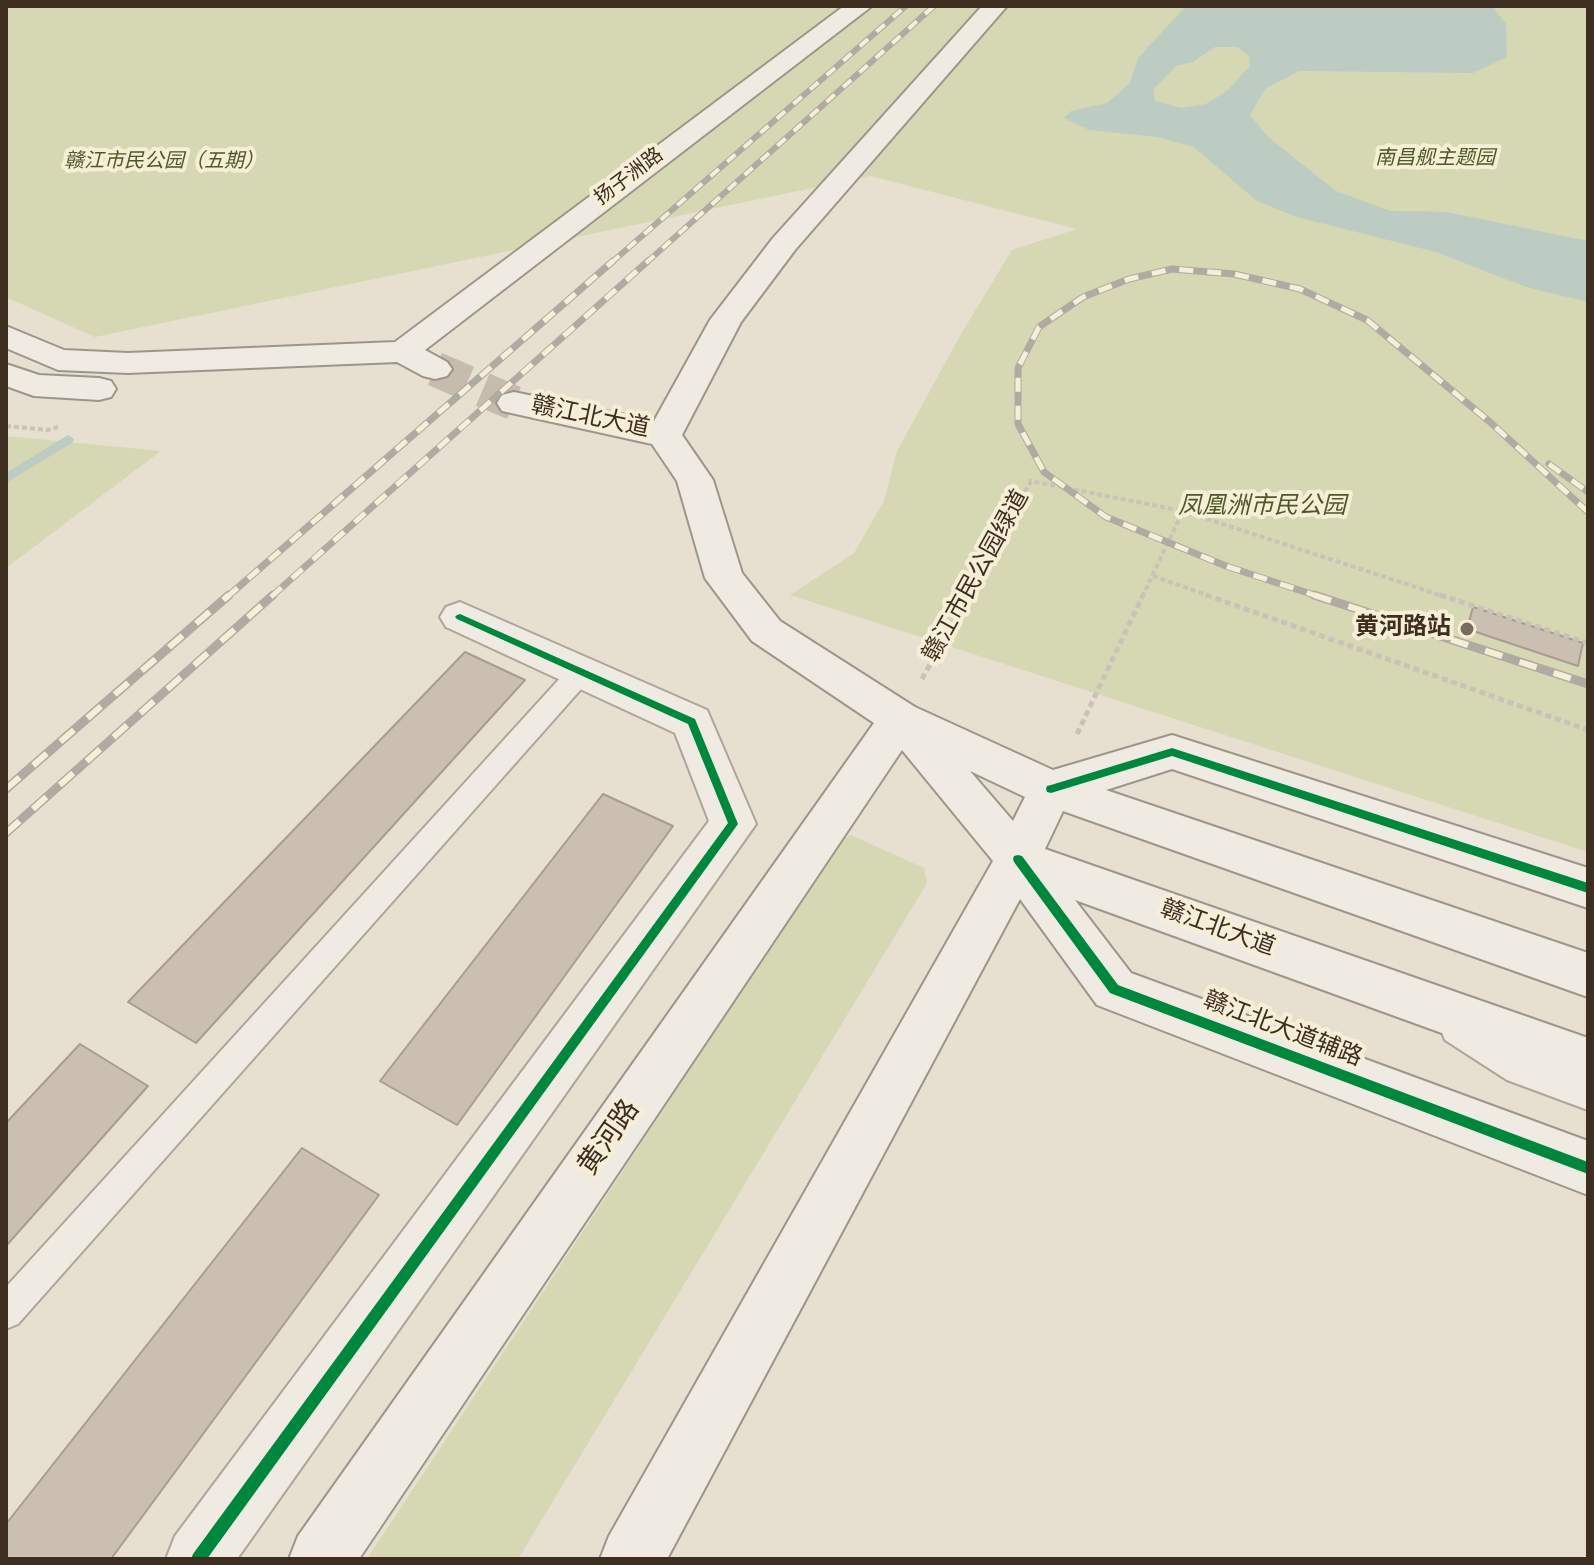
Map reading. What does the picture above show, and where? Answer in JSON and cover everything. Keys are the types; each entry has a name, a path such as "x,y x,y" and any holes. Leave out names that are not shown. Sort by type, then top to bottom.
{"main road":[{"name":"扬子洲路","path":"403,352 482,289 860,6"},
{"path":"664,435 726,320 784,244 995,6"},
{"path":"6,336 58,360 128,363 403,352 435,369"},
{"path":"6,374 34,385 110,389 403,352"},
{"name":"赣江北大道","path":"514,403 664,435 695,480 724,578 766,631 900,719 1051,789 1588,975"},
{"path":"198,1559 733,824 692,722 460,617"},
{"name":"赣江北大道","path":"900,719 1018,859 1588,1062"},
{"name":"黄河路","path":"321,1559 900,719"},
{"path":"632,1559 1018,859 1051,789 1172,752 1588,888"},
{"name":"赣江北大道辅路","path":"1018,859 1114,989 1588,1168"}],"lane":[{"path":"6,1312 581,672"},
{"path":"1406,997 1518,1070 1588,1095"}],"path":[{"path":"1051,789 1183,511"},
{"path":"1153,576 1588,730"}],"green space":[{"path":"6,6 1588,6 1588,852 790,595 854,553 884,501 897,451 961,334 1012,250 1077,229 870,176 95,337 6,297"},
{"path":"6,436 161,451 6,568"},
{"path":"851,835 924,868 927,883 518,1559 367,1559 841,840"}],"shaded area":[{"path":"1186,6 1492,6 1506,24 1507,57 1473,73 1299,71 1265,89 1250,115 1268,137 1336,191 1390,211 1447,212 1588,241 1588,302 1526,287 1436,252 1297,217 1257,201 1194,147 1157,137 1089,130 1064,118 1071,111 1107,103 1130,83 1138,58","holes":["1215,47 1237,47 1249,56 1250,66 1228,90 1206,104 1182,108 1155,101 1153,90 1176,66 1193,62"]}],"building":[{"path":"1473,607 1583,643 1578,666 1467,629"},
{"path":"465,652 525,680 196,1043 128,1002"},
{"path":"603,794 673,826 457,1125 380,1081"},
{"path":"80,1044 148,1086 6,1246 6,1123"},
{"path":"302,1148 379,1195 111,1559 6,1559 6,1524"}],"waterway":[{"path":"6,479 68,439"}],"tunnel":[{"path":"435,369 514,403"}],"railway":[{"path":"611,263 906,6"},
{"path":"646,263 934,6"},
{"path":"227,597 613,261"},
{"path":"271,597 648,261"},
{"path":"1320,597 1226,566 1106,517 1044,472 1018,424 1018,368 1039,327 1083,297 1129,279 1172,269 1234,274 1300,289 1367,320 1490,422 1588,512"},
{"path":"1549,464 1588,492"},
{"path":"6,789 229,595"},
{"path":"6,833 273,595"},
{"path":"1314,595 1588,684"}],"cycle path":[{"path":"198,1559 733,824 692,722 460,617"},
{"path":"1051,789 1172,752 1588,888"},
{"path":"1018,859 1114,989 1588,1168"}],"place":[{"name":"黄河路站","path":"1467,629"}],"park label":[{"name":"南昌舰主题园","path":"1435,160"},
{"name":"赣江市民公园（五期）","path":"164,163"},
{"name":"凤凰洲市民公园","path":"1262,508"}]}
